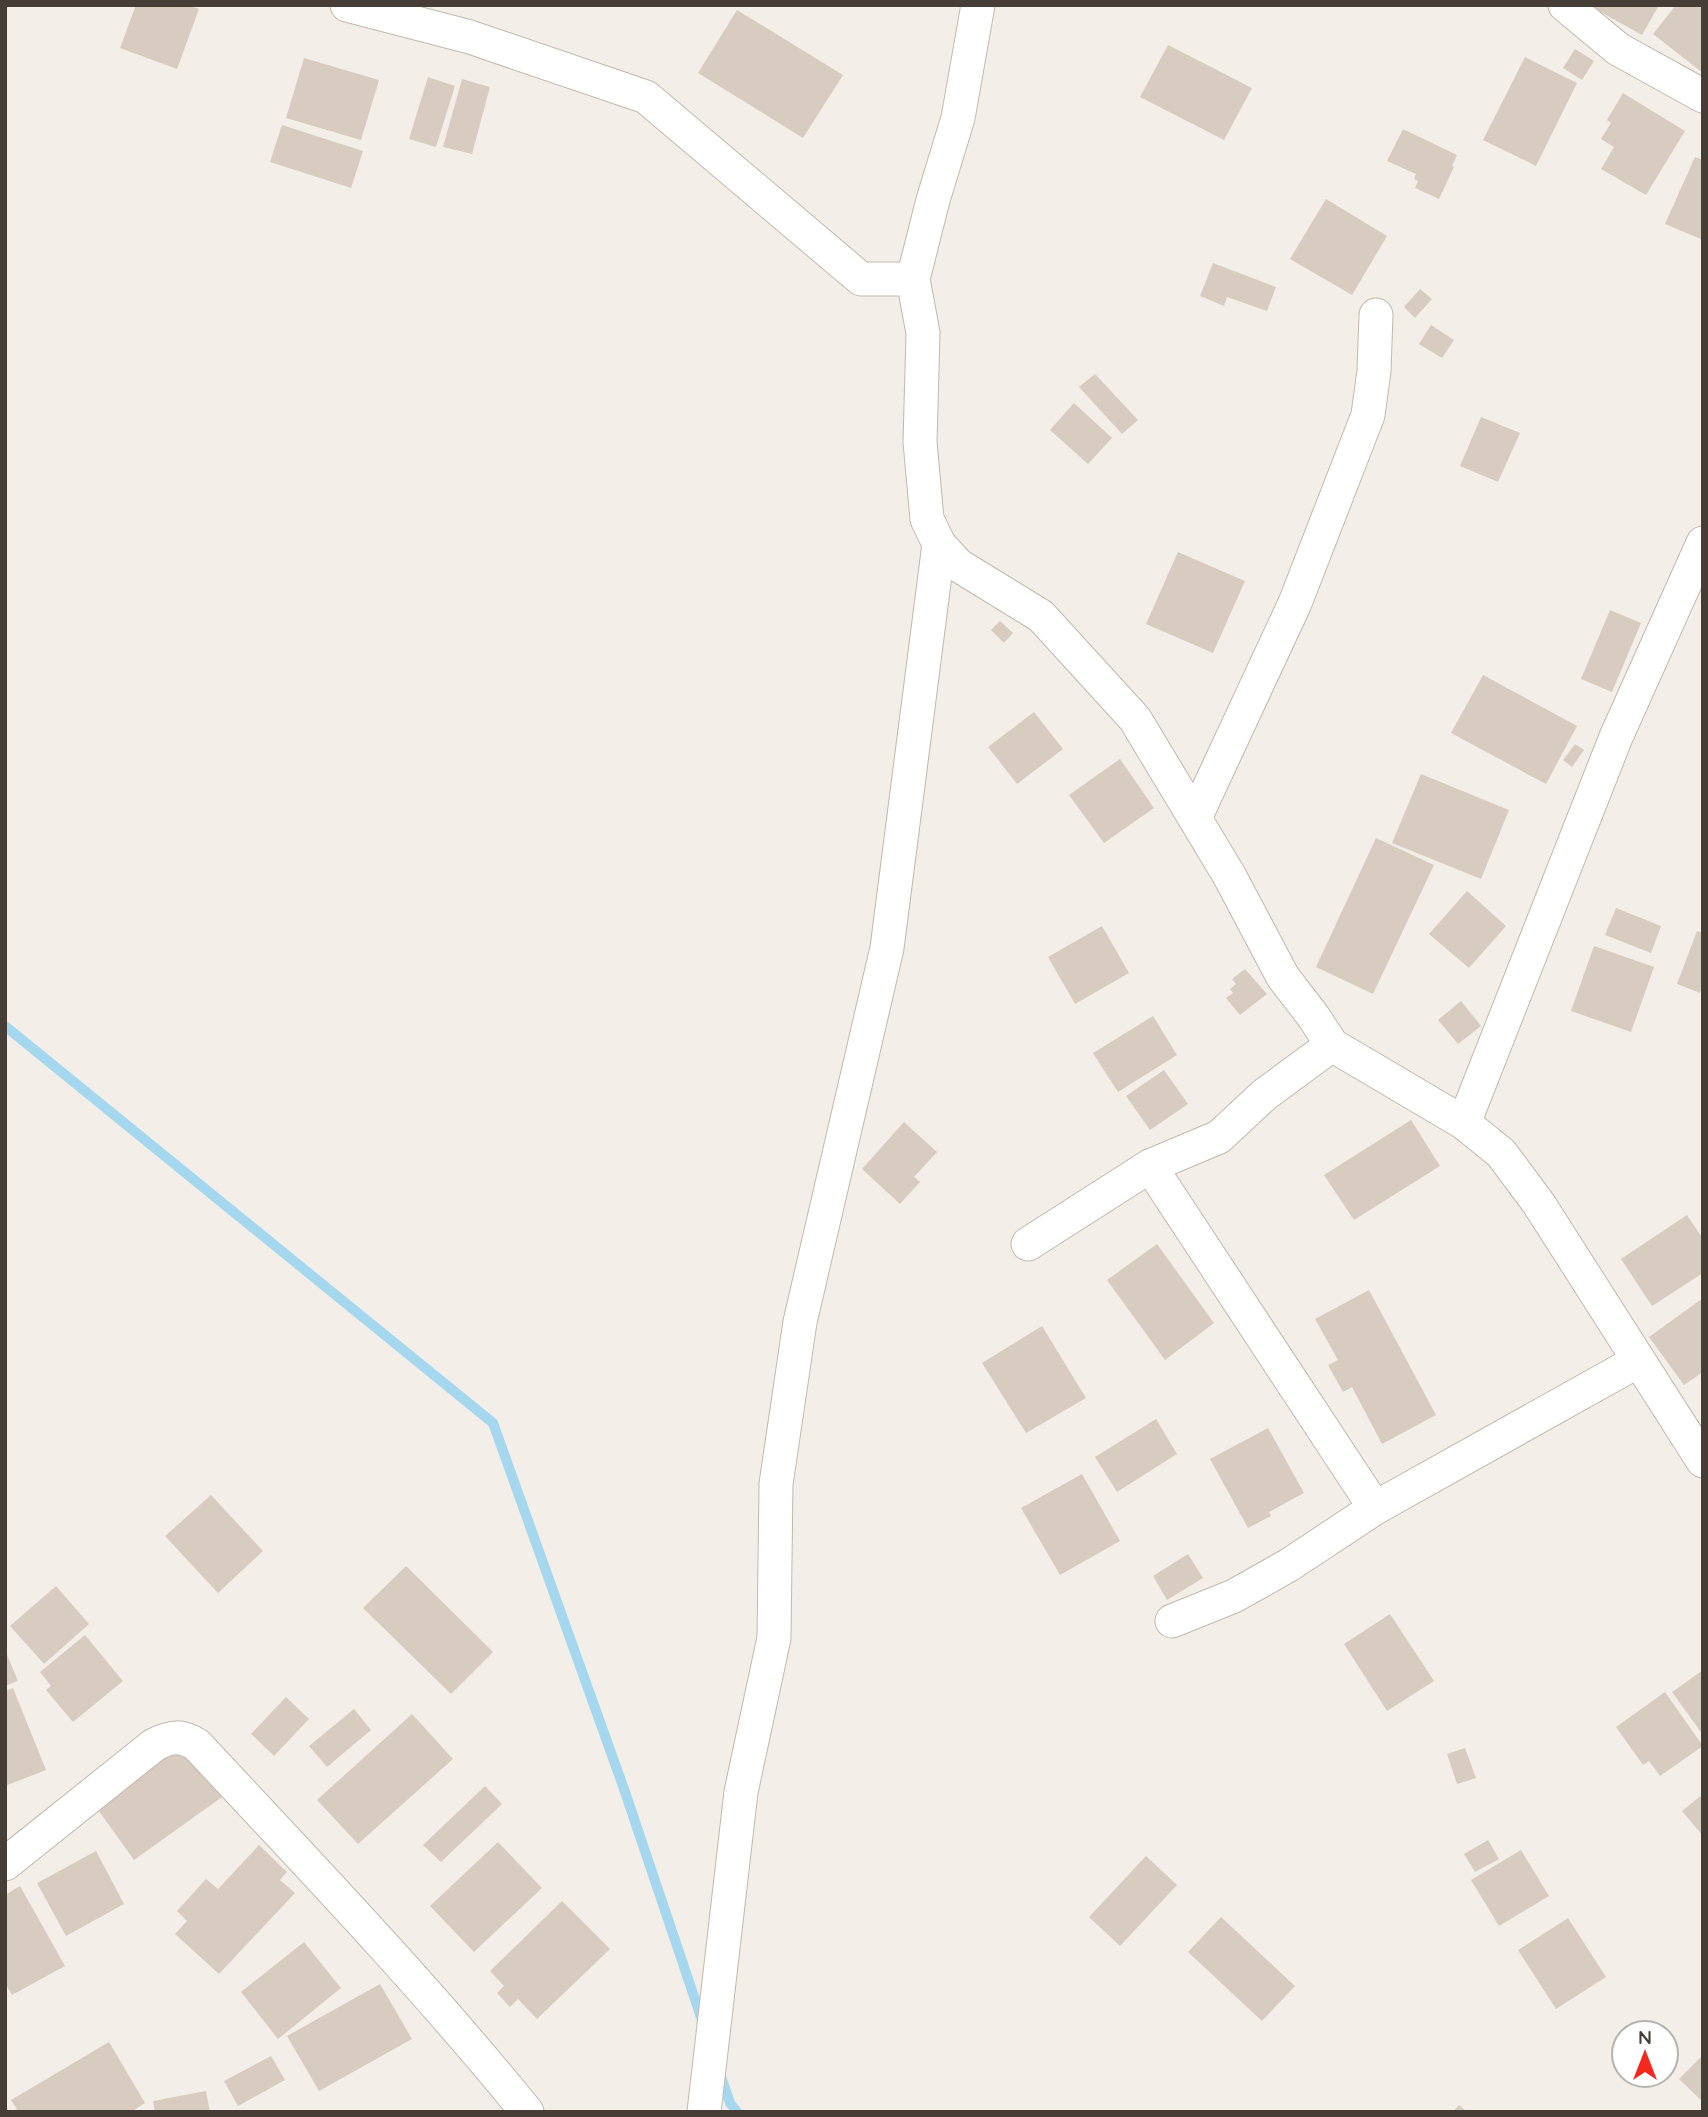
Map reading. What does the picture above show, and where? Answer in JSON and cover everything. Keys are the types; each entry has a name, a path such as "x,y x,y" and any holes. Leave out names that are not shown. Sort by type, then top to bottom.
{"street":[{"path":"347,5 470,37 646,97 861,279 913,279"},
{"path":"978,5 958,118 913,279 923,333 920,442 927,519 939,544 958,565 1041,616 1135,719 1228,875 1283,977 1332,1045 1465,1123 1501,1153 1539,1204 1703,1461"},
{"path":"1565,5 1618,49 1703,96"},
{"path":"1195,818 1295,603 1368,415 1374,371 1376,315"},
{"path":"1465,1123 1616,737 1703,543"},
{"path":"704,2112 741,1792 774,1638 776,1484 800,1322 887,948 939,544"},
{"path":"1028,1244 1150,1166 1219,1137 1264,1095 1332,1045"},
{"path":"1150,1166 1375,1508"},
{"path":"1172,1620 1234,1596 1289,1565 1375,1508 1638,1361"},
{"path":"5,1864 154,1745 165,1739 185,1738 197,1745 320,1877 484,2058 527,2112"}],"building":[{"path":"136,5 188,5 199,9 177,69 120,48"},
{"path":"1588,5 1659,5 1642,35"},
{"path":"1676,5 1703,5 1703,73 1653,34"},
{"path":"737,10 843,75 803,138 698,73"},
{"path":"1168,45 1252,88 1224,140 1140,97"},
{"path":"1575,49 1594,61 1582,80 1563,68"},
{"path":"1525,57 1577,83 1536,166 1483,140"},
{"path":"304,58 379,80 361,140 286,118"},
{"path":"428,77 455,86 436,147 409,139"},
{"path":"462,79 490,87 472,154 443,147"},
{"path":"1623,93 1685,131 1646,195 1601,169 1614,147 1601,139 1611,123 1607,120"},
{"path":"282,125 363,151 351,188 270,162"},
{"path":"1403,129 1457,155 1439,199 1415,188 1418,181 1414,179 1416,174 1387,161"},
{"path":"1695,157 1703,160 1703,240 1665,224"},
{"path":"1326,199 1387,236 1352,295 1290,259"},
{"path":"1213,263 1276,287 1267,311 1227,297 1224,306 1200,296"},
{"path":"1420,289 1432,299 1415,318 1404,307"},
{"path":"1431,325 1454,340 1442,358 1419,344"},
{"path":"1095,374 1138,420 1122,434 1079,387"},
{"path":"1074,403 1112,438 1088,464 1050,430"},
{"path":"1481,417 1520,433 1498,482 1460,466"},
{"path":"1178,552 1245,581 1213,653 1146,624"},
{"path":"1610,610 1641,623 1612,692 1581,679"},
{"path":"1000,621 1013,633 1004,643 991,630"},
{"path":"1483,675 1577,726 1546,784 1451,733"},
{"path":"1034,712 1063,749 1017,784 988,747"},
{"path":"1575,744 1584,750 1572,767 1563,760"},
{"path":"1120,759 1154,808 1104,843 1069,795"},
{"path":"1421,774 1509,810 1481,879 1392,843"},
{"path":"1376,838 1434,865 1373,994 1316,967"},
{"path":"1467,891 1506,926 1469,968 1429,934"},
{"path":"1616,908 1661,926 1651,953 1605,935"},
{"path":"1102,926 1129,973 1075,1004 1048,957"},
{"path":"1697,931 1703,933 1703,985 1700,993 1677,984"},
{"path":"1594,946 1654,967 1631,1032 1571,1011"},
{"path":"1245,969 1267,994 1240,1015 1226,998 1233,993 1230,989 1236,984 1232,979"},
{"path":"1461,1001 1481,1026 1458,1044 1438,1020"},
{"path":"1153,1016 1177,1055 1118,1092 1093,1053"},
{"path":"1164,1070 1188,1104 1150,1130 1126,1096"},
{"path":"1411,1120 1440,1166 1354,1220 1324,1175"},
{"path":"904,1122 937,1152 914,1177 920,1182 900,1204 862,1169"},
{"path":"1687,1215 1703,1239 1703,1273 1652,1306 1621,1259"},
{"path":"1157,1244 1214,1323 1165,1360 1107,1280"},
{"path":"1369,1290 1436,1415 1382,1444 1352,1387 1343,1392 1328,1365 1338,1360 1315,1319"},
{"path":"1703,1298 1703,1372 1684,1385 1649,1337"},
{"path":"1042,1326 1086,1398 1026,1433 982,1363"},
{"path":"1156,1419 1177,1454 1117,1492 1095,1457"},
{"path":"1268,1428 1304,1493 1269,1512 1271,1516 1248,1528 1210,1459"},
{"path":"1082,1474 1120,1541 1060,1575 1021,1508"},
{"path":"211,1495 263,1551 218,1593 165,1536"},
{"path":"1188,1554 1203,1578 1167,1600 1153,1576"},
{"path":"406,1566 493,1652 451,1694 363,1608"},
{"path":"56,1586 89,1624 44,1664 10,1626"},
{"path":"1390,1614 1434,1681 1387,1711 1344,1644"},
{"path":"85,1635 123,1681 73,1722 46,1690 51,1686 40,1672"},
{"path":"5,1650 18,1681 5,1686"},
{"path":"1703,1670 1703,1735 1672,1692"},
{"path":"13,1688 46,1770 5,1786 5,1691"},
{"path":"1665,1692 1703,1746 1660,1776 1649,1761 1643,1765 1616,1727"},
{"path":"286,1697 309,1719 274,1756 251,1734"},
{"path":"354,1709 371,1730 327,1767 309,1746"},
{"path":"412,1714 453,1759 358,1844 317,1800"},
{"path":"184,1745 222,1797 134,1860 96,1807"},
{"path":"1465,1748 1476,1778 1457,1784 1447,1754"},
{"path":"485,1786 502,1804 441,1862 423,1845"},
{"path":"1703,1794 1703,1836 1682,1811"},
{"path":"1488,1840 1499,1859 1475,1872 1464,1854"},
{"path":"498,1842 542,1888 474,1952 430,1906"},
{"path":"259,1845 287,1872 280,1880 295,1893 219,1974 175,1934 187,1921 177,1911 206,1879 218,1889"},
{"path":"1521,1850 1549,1896 1499,1926 1471,1880"},
{"path":"96,1851 124,1904 66,1936 37,1883"},
{"path":"1146,1856 1177,1885 1120,1946 1089,1917"},
{"path":"20,1886 65,1966 12,1995 5,1983 5,1895"},
{"path":"562,1901 610,1949 537,2019 518,1999 510,2007 497,1993 504,1986 490,1971"},
{"path":"1221,1917 1295,1986 1262,2021 1188,1952"},
{"path":"1568,1918 1606,1977 1556,2009 1518,1950"},
{"path":"304,1942 341,1988 278,2039 241,1992"},
{"path":"380,1984 412,2039 319,2091 287,2036"},
{"path":"109,2042 145,2103 131,2112 11,2112 17,2109 11,2100"},
{"path":"1703,2055 1703,2102 1680,2080"},
{"path":"271,2056 285,2080 238,2106 224,2081"},
{"path":"206,2091 210,2112 155,2112 153,2101"},
{"path":"1459,2105 1467,2112 1453,2112"}],"waterway":[{"path":"5,1026 493,1423 624,1789 703,2023"},
{"path":"719,2071 730,2103 737,2112"}]}
